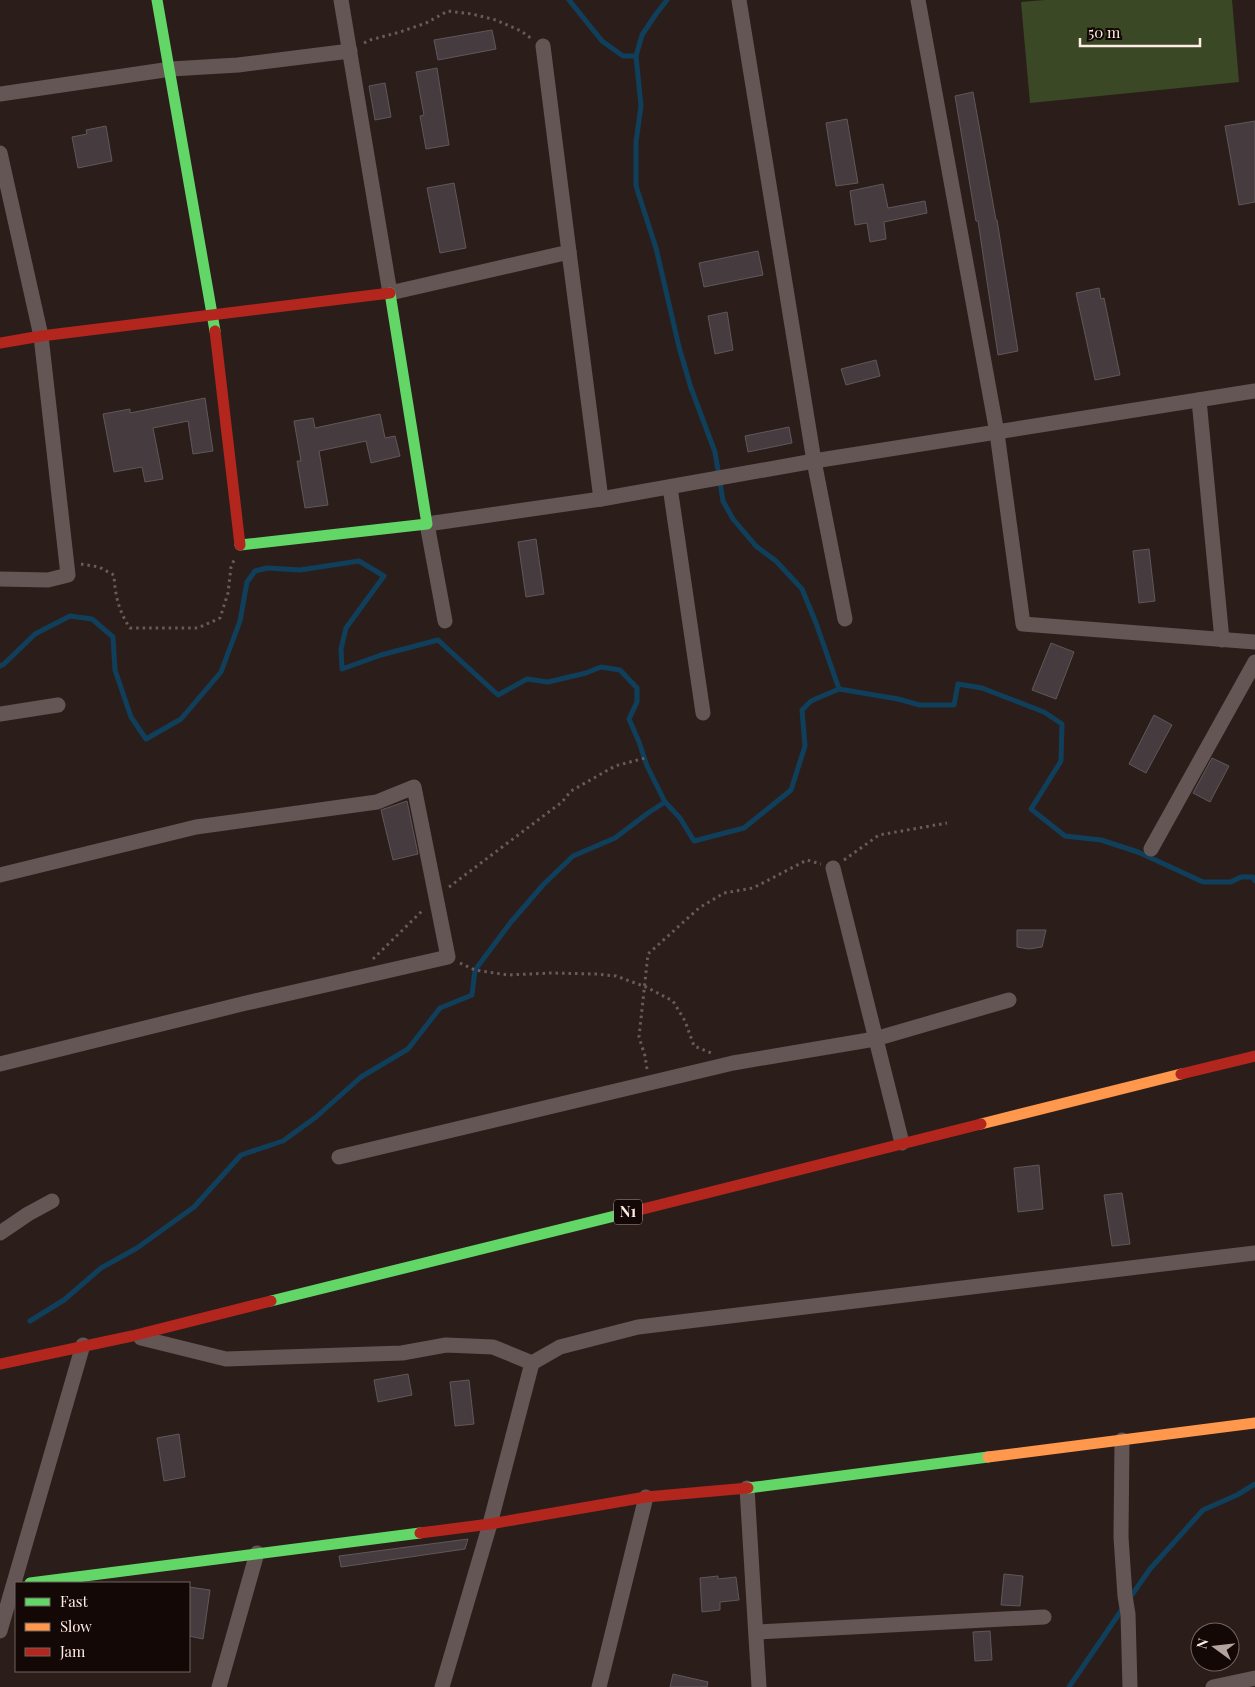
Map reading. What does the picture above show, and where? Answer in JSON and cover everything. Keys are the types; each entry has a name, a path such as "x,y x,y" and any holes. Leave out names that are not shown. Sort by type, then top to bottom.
{"main road":[{"path":"0,343 41,336 214,316 390,292 427,524 240,545 214,316 171,69 157,0"},
{"name":"N1","path":"0,1364 132,1336 1255,1056"},
{"path":"38,1582 490,1524 646,1497 747,1488 1255,1423"}],"street":[{"path":"341,0 390,292 569,252"},
{"path":"740,0 814,462 845,619"},
{"path":"918,0 997,433 1023,624 1255,642"},
{"path":"543,46 601,499"},
{"path":"0,94 171,69 238,65 350,51"},
{"path":"0,153 41,336 68,575 48,580 0,579"},
{"path":"446,621 427,524 601,499 814,462 1255,391"},
{"path":"1198,400 1222,640"},
{"path":"670,487 703,713"},
{"path":"1151,849 1255,662"},
{"path":"0,714 58,705"},
{"path":"0,875 196,827 377,802 414,787 448,957 242,1004 0,1064"},
{"path":"833,868 902,1143"},
{"path":"339,1157 732,1063 875,1039 1009,1000"},
{"path":"0,1232 52,1201"},
{"path":"442,1687 490,1524 532,1363 560,1347 638,1327 1255,1253"},
{"path":"132,1336 226,1359 402,1353 446,1345 493,1347 532,1363"},
{"path":"0,1631 10,1585 83,1345"},
{"path":"1122,1440 1121,1538 1128,1614 1130,1687"},
{"path":"747,1488 759,1687"},
{"path":"599,1687 646,1497"},
{"path":"219,1687 257,1553"},
{"path":"756,1632 1044,1617"},
{"path":"1213,1687 1255,1678"}],"path":[{"path":"350,51 370,40 426,23 448,11 496,20 521,31 543,46"},
{"path":"68,575 81,564 99,567 114,575 115,592 123,618 130,628 198,628 220,618 228,594 231,568 240,545"},
{"path":"371,960 436,897 562,802 571,791 615,766 645,758"},
{"path":"649,1083 645,1056 639,1037 646,988 648,954 699,908 724,893 753,888 807,860 833,868 879,835 947,823"},
{"path":"448,957 475,970 508,975 552,973 616,976 673,1001 694,1046 732,1063"}],"green space":[{"path":"1045,0 1232,0 1239,82 1030,103 1021,2"}],"building":[{"path":"492,30 496,49 438,60 434,40"},
{"path":"437,68 449,145 426,149 420,116 424,115 416,72"},
{"path":"385,83 391,117 375,120 369,86"},
{"path":"973,92 997,220 1018,351 998,355 978,221 976,221 955,96"},
{"path":"847,119 858,183 836,186 826,123"},
{"path":"1255,121 1255,202 1239,205 1225,126"},
{"path":"106,126 112,161 78,168 72,137 87,134 86,130"},
{"path":"454,183 466,248 440,253 427,188"},
{"path":"883,184 888,208 925,201 927,213 884,222 886,239 870,242 867,223 855,225 850,191"},
{"path":"758,251 763,275 704,287 699,263"},
{"path":"1099,288 1101,299 1104,298 1120,375 1095,380 1076,293"},
{"path":"727,312 733,350 715,354 708,316"},
{"path":"876,360 880,376 846,385 841,369"},
{"path":"205,398 213,451 193,454 188,421 153,428 163,479 145,482 142,467 114,472 103,414 130,409 130,413"},
{"path":"380,414 385,438 395,436 400,456 371,463 366,441 319,451 328,505 305,508 297,461 301,461 294,421 313,418 315,428"},
{"path":"789,427 792,443 748,452 745,436"},
{"path":"536,539 544,594 526,597 518,542"},
{"path":"1149,549 1155,601 1139,603 1133,551"},
{"path":"1051,643 1074,652 1056,699 1032,690"},
{"path":"1154,715 1172,725 1146,773 1129,764"},
{"path":"1212,758 1229,766 1210,802 1193,793"},
{"path":"407,801 418,854 393,860 381,810"},
{"path":"1017,930 1046,930 1042,947 1029,949 1017,947"},
{"path":"1039,1165 1043,1209 1018,1212 1014,1168"},
{"path":"1122,1193 1130,1244 1112,1246 1104,1195"},
{"path":"408,1374 412,1395 378,1402 374,1380"},
{"path":"469,1380 474,1424 455,1426 450,1382"},
{"path":"179,1434 185,1477 164,1481 157,1438"},
{"path":"468,1539 465,1549 341,1567 339,1556"},
{"path":"1004,1574 1023,1576 1020,1606 1001,1605"},
{"path":"718,1576 718,1579 736,1577 739,1600 720,1602 720,1610 702,1612 700,1578"},
{"path":"190,1587 210,1590 203,1639 190,1636"},
{"path":"990,1631 992,1660 975,1661 973,1632"},
{"path":"673,1674 708,1682 707,1687 670,1687"}],"waterway":[{"path":"569,0 602,41 623,56 636,56"},
{"path":"667,0 642,35 636,56 641,106 636,142 636,186 656,248 679,347 691,388 715,452 723,501 733,519 756,546 776,561 802,589 839,689"},
{"path":"0,666 35,634 70,616 92,619 113,637 115,670 131,717 146,739 181,719 221,672 240,621 247,582 255,571 267,568 300,570 359,561 384,576 346,628 341,649 342,669 381,655 438,640 498,695 527,679 548,682 586,673 601,667 620,670 637,688 637,702 629,719 647,766 665,802 680,818 694,841 744,828 791,790 805,746 802,710 811,701 839,689 898,699 920,705 954,705 958,684 982,688 1044,712 1062,724 1061,761 1031,809 1065,836 1101,840 1138,852 1203,882 1231,882 1241,877 1253,877 1255,881"},
{"path":"30,1321 64,1300 101,1268 137,1248 194,1207 241,1155 283,1141 316,1117 361,1077 408,1049 440,1008 472,995 475,970 511,922 543,885 573,856 615,838 665,802"},
{"path":"1129,1599 1150,1569 1203,1510 1237,1495 1255,1484"},
{"path":"1069,1687 1123,1608"}],"traffic: fast":[{"path":"157,0 215,331"},
{"path":"240,545 427,524 390,293"},
{"path":"271,1301 635,1211"},
{"path":"748,1488 988,1457"},
{"path":"38,1582 420,1533"}],"traffic: slow":[{"path":"981,1124 1181,1074"},
{"path":"988,1457 1255,1423"}],"traffic: jam":[{"path":"0,343 41,336 390,293"},
{"path":"215,331 240,545"},
{"path":"1181,1074 1255,1056"},
{"path":"635,1211 981,1124"},
{"path":"0,1364 132,1336 271,1301"},
{"path":"420,1533 490,1524 646,1497 748,1488"}]}
